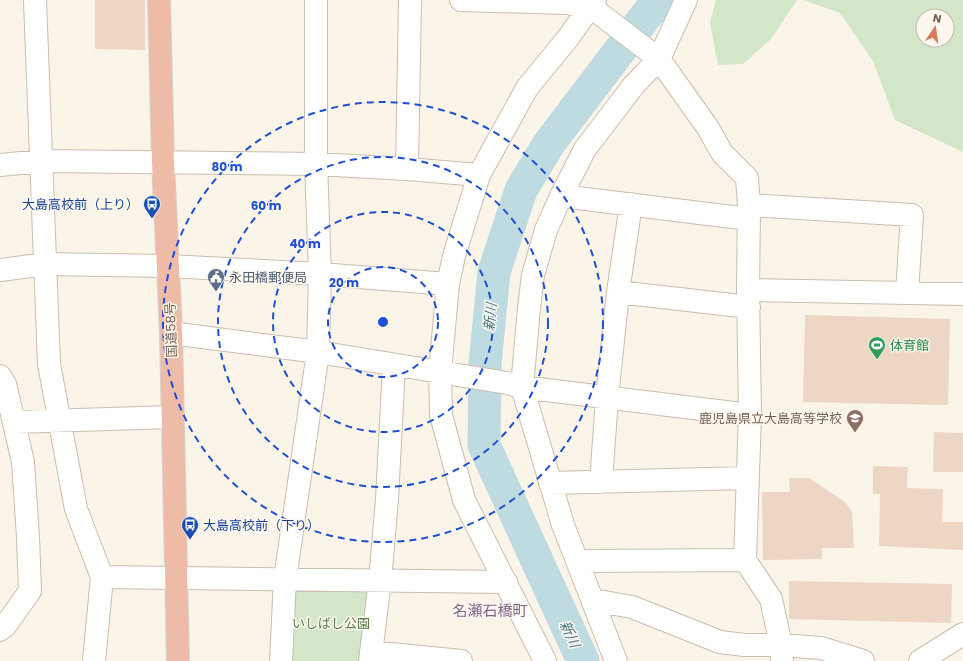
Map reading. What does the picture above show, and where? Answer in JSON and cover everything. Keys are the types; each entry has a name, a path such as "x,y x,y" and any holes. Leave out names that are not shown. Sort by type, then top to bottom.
{"highway":[{"name":"国道58号","path":"160,0 163,162 171,333 178,661"}],"street":[{"path":"35,0 49,364 76,509 102,577 94,661"},
{"path":"281,661 286,579 318,352 320,274 316,164 316,0"},
{"path":"406,169 410,0"},
{"path":"461,0 568,3 595,8 656,56 708,128 722,153 747,178 750,212 748,298 750,415 745,560 771,599 781,653"},
{"path":"616,661 563,525 550,483 515,385 529,308 533,275 546,230 561,196 585,149 656,56 686,0"},
{"path":"545,661 464,500 441,415 447,373 448,284 454,256 479,175 528,88 595,8"},
{"path":"0,165 41,161 316,164 479,175"},
{"path":"561,196 631,204 750,212 912,215 907,293"},
{"path":"601,482 618,292 631,204"},
{"path":"0,270 45,264 168,266 320,274 448,284"},
{"path":"618,292 748,298 907,293 963,294"},
{"path":"171,333 318,352 515,385 750,415"},
{"path":"394,365 387,499 380,581 370,656 459,661"},
{"path":"0,376 5,384 23,462 30,591 0,630"},
{"path":"14,422 173,417"},
{"path":"550,483 747,478"},
{"path":"577,561 745,560"},
{"path":"102,577 506,582"},
{"path":"593,600 632,608 720,642 745,645 781,653 821,648 863,661"},
{"path":"920,661 963,634"}],"green space":[{"path":"716,0 797,0 771,39 743,64 718,65 710,23"},
{"path":"803,0 963,0 963,152 895,120 873,61 840,13"},
{"name":"いしばし公園","path":"289,585 378,585 368,661 285,661"}],"building":[{"path":"95,0 145,0 145,50 95,49"},
{"name":"体育館","path":"805,315 950,319 948,405 803,402"},
{"path":"934,432 963,433 963,472 933,472"},
{"path":"873,466 908,467 907,488 943,489 942,522 963,522 963,550 879,546 880,494 873,494"},
{"path":"789,478 809,478 846,503 852,512 854,548 822,548 822,559 763,560 762,492 790,492"},
{"path":"789,581 952,584 951,623 789,619"}],"waterway":[{"name":"新川","path":"583,661 484,445 485,364 494,272 521,190 548,145 658,0"}],"place":[{"name":"大島高校前（上り）","path":"152,219"},
{"name":"永田橋郵便局","path":"216,292"},
{"name":"体育館","path":"877,360"},
{"name":"鹿児島県立大島高等学校","path":"855,433"},
{"name":"大島高校前（下り）","path":"190,540"}],"district":[{"name":"名瀬石橋町","path":"490,610"}]}
